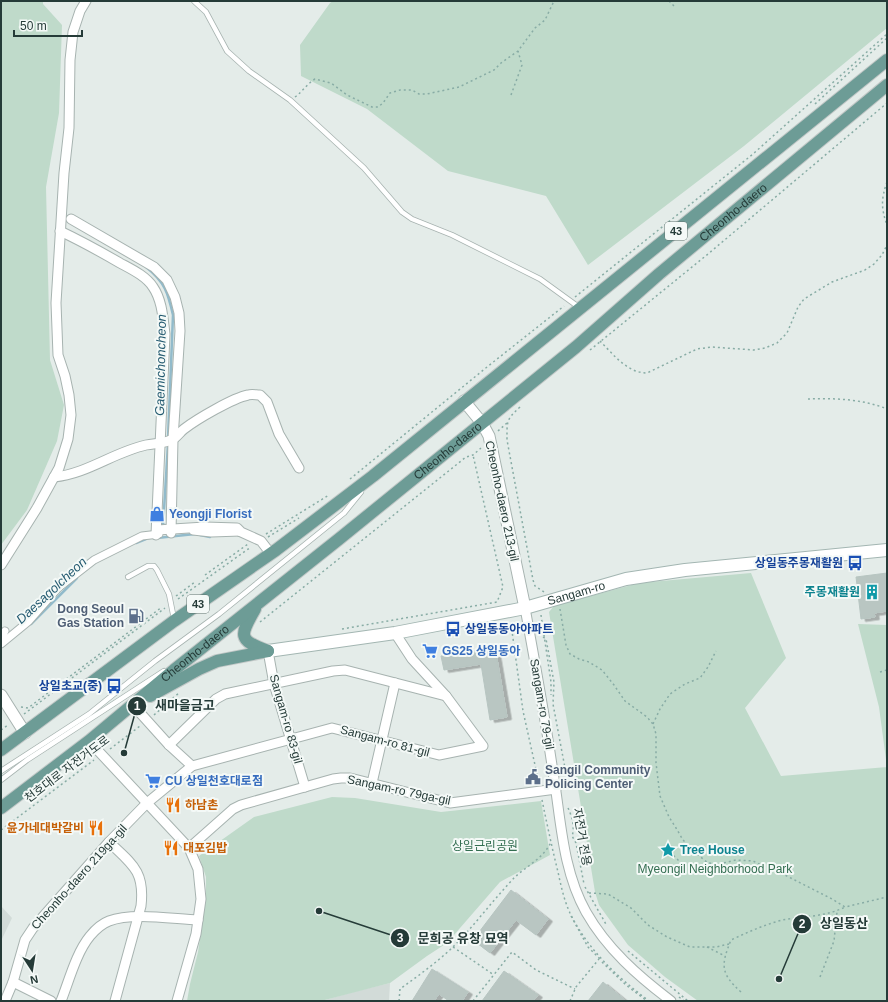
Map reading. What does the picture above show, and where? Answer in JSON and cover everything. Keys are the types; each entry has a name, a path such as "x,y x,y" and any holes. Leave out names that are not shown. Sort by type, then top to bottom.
{"main road":[{"name":"Cheonho-daero","path":"1,750 174,621 271,554 373,476 464,401 575,305 887,60"},
{"name":"Cheonho-daero","path":"1,808 89,741 208,642 339,539 482,423 596,337 658,274 887,85"},
{"name":"Sangam-ro","path":"268,651 395,633 526,608 626,579 685,570 887,550"},
{"path":"258,603 244,629 244,636 249,643 268,651"},
{"path":"133,705 167,688 199,669 217,661 268,651"}],"street":[{"path":"1,565 37,508 59,468 68,439 71,416 69,395 58,354 56,303 64,173 69,128 70,60 73,32 80,11 86,1"},
{"path":"71,219 154,267 167,280 180,313 173,439 164,532"},
{"path":"60,231 137,273 152,286 159,300 165,334 160,444 164,532"},
{"path":"54,477 66,476 146,445 160,444 173,439 184,429 222,406 248,394 260,395 267,402 280,434 299,468"},
{"name":"Cheonho-daero 213-gil","path":"464,401 482,423 489,436 526,608"},
{"path":"1,644 29,621 58,588 94,560 142,536 164,532 237,528 241,532 263,538 271,554"},
{"name":"Sangam-ro 79-gil","path":"526,608 567,862 576,892 587,913 612,948 650,985 671,1001"},
{"path":"1,638 5,631"},
{"name":"Sangam-ro 81-gil","path":"147,803 192,766 290,738 332,728 439,755 483,746 446,696 412,659 395,633"},
{"name":"Sangam-ro 83-gil","path":"268,651 274,684 305,787"},
{"path":"169,745 216,699 225,694 333,671 345,670 446,696"},
{"path":"372,783 395,683"},
{"path":"1,695 24,732"},
{"path":"133,705 169,745 192,766"},
{"path":"89,741 189,848 198,869 201,899 198,920 191,954 177,1001"},
{"name":"Sangam-ro 79ga-gil","path":"189,848 233,809 241,805 340,778 350,778 372,783 450,803 556,789"},
{"name":"Cheonho-daero 219ga-gil","path":"5,1001 13,982 25,940 29,933 109,842 147,803"},
{"path":"109,842 132,863 137,871 142,893 141,906 114,1001"},
{"path":"61,1001 80,953 89,937 100,926 119,918 138,917 198,920"},
{"path":"13,982 51,1001"}],"lane":[{"path":"194,1 206,12 227,51 241,64 290,100 364,168 402,212 412,219 452,236 540,279 575,305"},
{"path":"1,771 89,714 272,572 344,512 373,476"},
{"path":"128,577 148,566 154,566 158,570 172,602 174,621"},
{"path":"1,780 27,760 208,642"}],"path":[{"path":"290,100 303,91 308,83 316,79 331,83 347,96 372,107 378,107 390,93 400,90 412,90 419,94 427,94 459,87 494,70 518,51 535,28 545,20 554,1"},
{"path":"669,1 675,7"},
{"path":"347,482 487,367 575,305 753,154 887,34"},
{"path":"812,106 887,38"},
{"path":"511,95 522,65 518,51"},
{"path":"588,352 596,337 708,254 887,103"},
{"path":"887,182 881,202 887,224"},
{"path":"596,337 630,368 642,373 647,373 697,349 712,347 754,350 765,348 777,342 787,333 798,307 804,299 832,282 865,270 874,264 882,255 887,245"},
{"path":"808,399 825,398 862,401 887,409"},
{"path":"520,407 509,417 507,426 507,440 533,580 535,586 544,592"},
{"path":"351,482 384,455"},
{"path":"259,624 466,456 473,455 503,587 497,602 340,629"},
{"path":"1,730 172,602 251,546 335,492"},
{"path":"328,499 334,495"},
{"path":"263,538 303,515"},
{"path":"205,575 251,542"},
{"path":"172,602 195,582"},
{"path":"16,707 28,708 162,607"},
{"path":"561,613 566,646 570,654 578,659 589,662 602,670 625,701 647,717 653,724 656,734 656,764 660,796 669,817 683,840 708,863 719,864 736,860 753,860 832,899 845,907"},
{"path":"541,614 551,682 550,703 561,764"},
{"path":"512,631 523,710 552,846"},
{"path":"544,637 546,639 554,682 553,704 558,726 564,768 562,773"},
{"path":"653,724 660,709 670,694 685,684 700,678 716,651"},
{"path":"880,672 887,670"},
{"name":"천호대로 자전거도로","path":"1,830 147,721 182,690"},
{"path":"562,768 563,779"},
{"path":"567,807 570,812 574,831 572,836 576,843 584,885 589,893 608,894 631,908 648,925 667,937 690,947 707,947 729,944"},
{"name":"자전거 전용","path":"572,836 582,886 606,926 589,893"},
{"path":"399,1001 400,989 431,966 453,947 515,877 539,857 550,846 551,842"},
{"path":"670,852 682,864 697,868 708,868 712,863"},
{"path":"741,992 724,974 723,964 731,940 760,927 783,920 837,912 845,907 887,897"},
{"path":"820,977 834,941 837,912"},
{"path":"453,947 494,975"},
{"path":"707,947 725,956"},
{"path":"684,1001 627,951 688,1001"},
{"path":"473,1001 512,952 536,970 575,990"},
{"path":"570,1001 575,990 599,959"}],"shaded area":[{"path":"1,906 12,918 1,941"},
{"path":"390,983 389,1001 321,1001 357,991"}],"green space":[{"path":"1,1 43,1 43,4 62,25 59,113 46,187 50,360 64,405 57,441 27,510 1,545"},
{"path":"333,1 887,1 887,28 744,146 588,265 546,196 448,171 367,109 301,76 300,45 330,3"},
{"name":"Myeongil Neighborhood Park","path":"751,573 786,658 745,708 781,776 887,767 887,1001 698,1001 665,977 628,945 599,905 595,892 549,612 554,606 639,583"},
{"path":"858,624 887,625 887,767 879,707"},
{"name":"상일근린공원","path":"332,797 355,798 441,812 541,801 550,855 500,882 447,943 390,983 321,1001 187,1001 198,952 206,899 206,877 199,856 254,817"}],"building":[{"name":"주몽재활원","path":"887,573 887,611 874,613 875,617 861,619 856,577"},
{"path":"495,647 507,717 490,720 481,664 444,670 441,656"},
{"path":"511,890 548,919 536,935 516,920 490,953 473,940"},
{"path":"432,969 468,992 462,1001 449,1001 439,994 434,1001 412,1001"},
{"path":"504,971 538,995 533,1001 482,1001"},
{"path":"603,982 626,1001 588,1001"}],"waterway":[{"name":"Gaemichoncheon","path":"146,267 158,278 165,288 173,315 168,439"},
{"name":"Gaemichoncheon","path":"163,527 168,444"},
{"name":"Daesagolcheon","path":"157,538 195,534"},
{"name":"Daesagolcheon","path":"200,535 210,537"},
{"name":"Daesagolcheon","path":"136,543 146,539"},
{"name":"Daesagolcheon","path":"31,624 77,578"}],"place":[{"name":"Yeongji Florist","path":"157,514"},
{"name":"상일동주몽재활원","path":"855,563"},
{"name":"주몽재활원","path":"872,592"},
{"name":"Dong Seoul Gas Station","path":"136,616"},
{"name":"상일동동아아파트","path":"453,629"},
{"name":"GS25 상일동아","path":"430,651"},
{"name":"상일초교(중)","path":"114,686"},
{"name":"새마을금고","path":"124,753"},
{"name":"Sangil Community Policing Center","path":"533,777"},
{"name":"CU 상일천호대로점","path":"153,781"},
{"name":"하남촌","path":"173,805"},
{"name":"윤가네대박갈비","path":"96,828"},
{"name":"대포김밥","path":"171,848"},
{"name":"Tree House","path":"668,850"},
{"name":"문희공 유창 묘역","path":"319,911"},
{"name":"상일동산","path":"779,979"}]}
